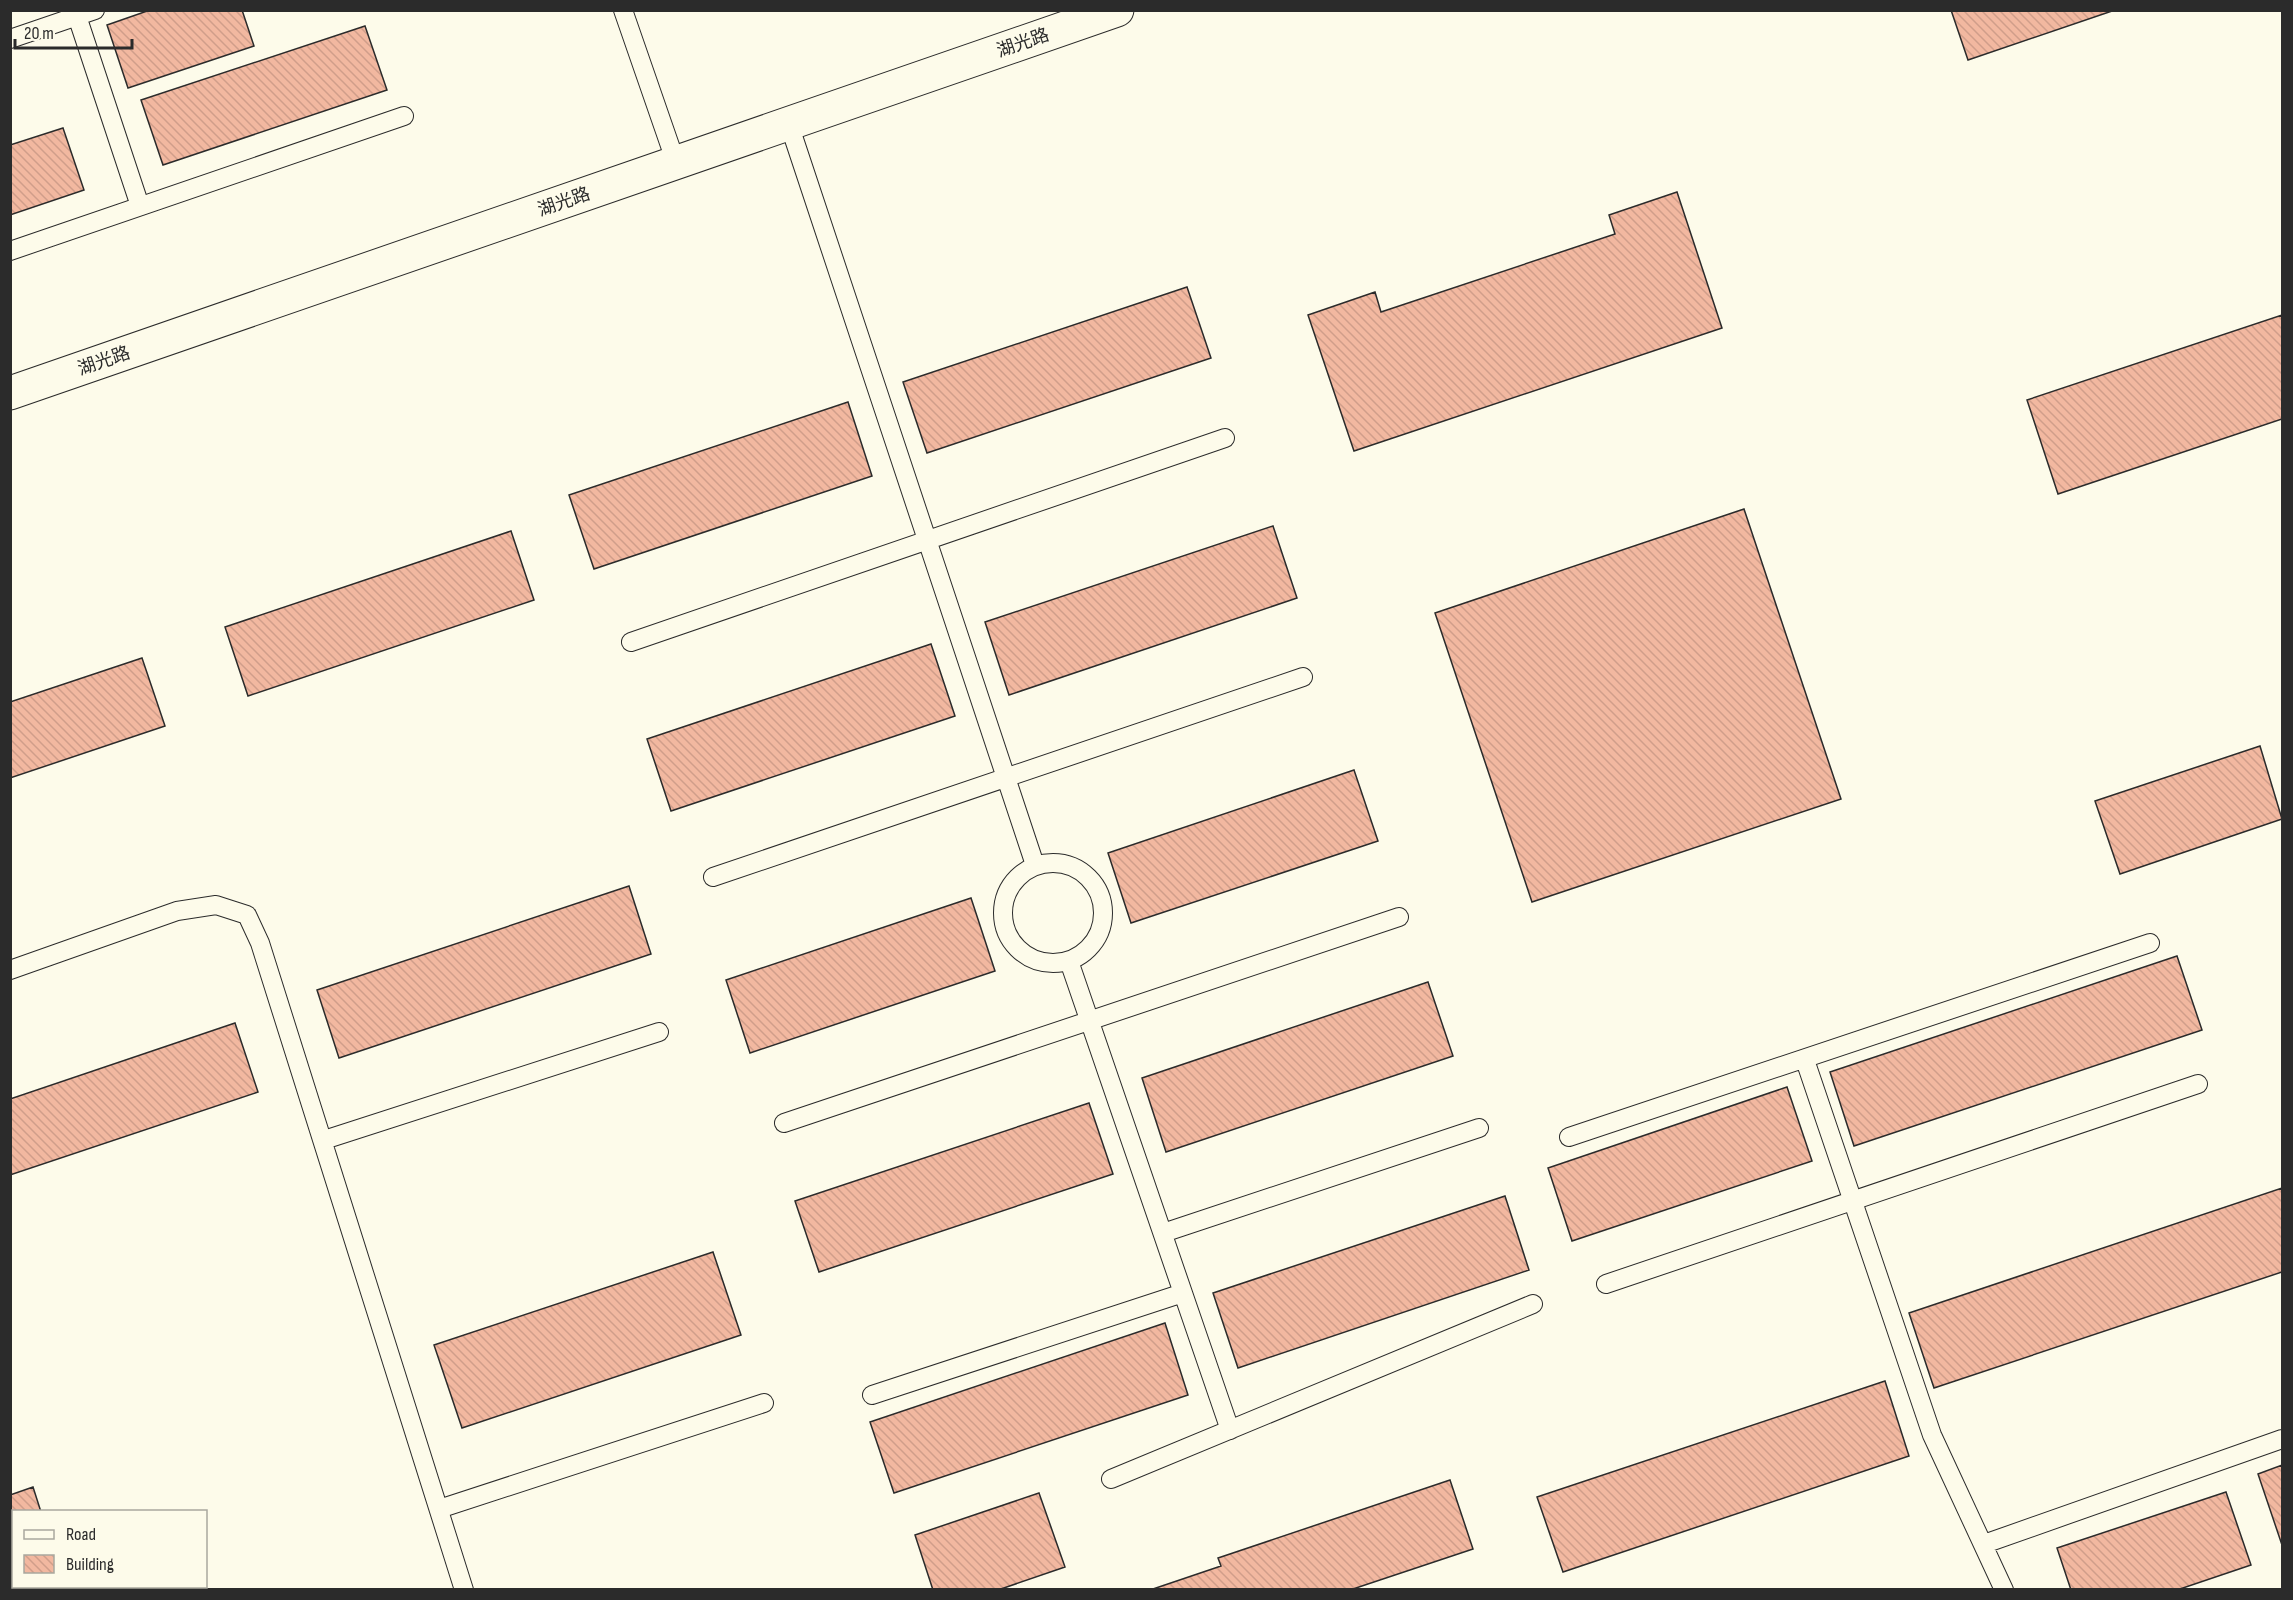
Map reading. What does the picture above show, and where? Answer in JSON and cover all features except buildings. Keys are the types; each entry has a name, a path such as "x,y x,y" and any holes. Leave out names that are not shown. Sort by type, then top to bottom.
{"street":[{"name":"湖光路","path":"10,393 1117,10"}],"lane":[{"path":"10,39 76,14 96,10"},
{"path":"623,10 676,163"},
{"path":"76,14 140,206"},
{"path":"10,251 404,116"},
{"path":"789,124 1035,865"},
{"path":"630,642 1225,438"},
{"path":"713,877 1303,677"},
{"path":"1054,862 1072,866 1087,876 1098,890 1103,906 1102,924 1096,940 1083,954 1069,961 1052,964 1035,961 1021,953 1010,941 1003,927 1002,908 1008,890 1019,875 1035,865 1054,862"},
{"path":"10,970 177,911 216,905 247,915 260,943 324,1140 464,1590"},
{"path":"784,1123 1399,917"},
{"path":"1569,1137 2150,943"},
{"path":"1069,961 1230,1430"},
{"path":"324,1140 659,1032"},
{"path":"1805,1060 1932,1435 2004,1590"},
{"path":"1606,1284 2198,1084"},
{"path":"1163,1233 1479,1128"},
{"path":"872,1395 1183,1293"},
{"path":"1111,1479 1533,1304"},
{"path":"439,1509 764,1403"},
{"path":"1984,1544 2283,1439"}]}
